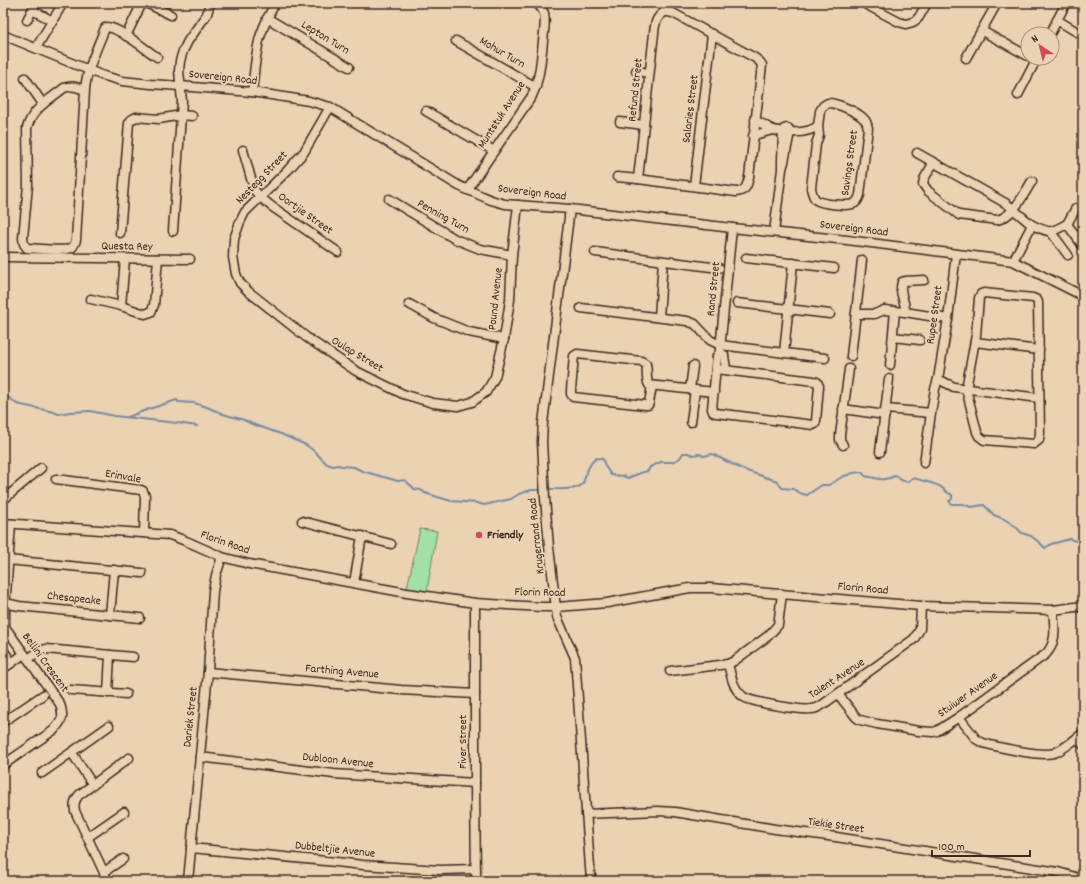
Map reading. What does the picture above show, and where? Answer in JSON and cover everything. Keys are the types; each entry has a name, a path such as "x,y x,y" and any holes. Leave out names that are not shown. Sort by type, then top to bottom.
{"street":[{"path":"36,48 63,3"},
{"path":"126,36 142,3"},
{"path":"146,3 171,15"},
{"path":"173,231 182,101 179,71 180,61 188,41 207,14 210,3"},
{"path":"252,92 259,40 267,18 275,3"},
{"name":"Muntstuk Avenue","path":"467,190 532,96 536,86 540,73 545,23 542,9 536,3"},
{"path":"864,3 899,22 906,24 913,22 919,17 927,3"},
{"path":"966,58 997,3"},
{"path":"1054,26 1066,3"},
{"path":"27,20 34,6 53,21"},
{"name":"Refund Street","path":"664,12 673,13 712,34 754,58 762,65 749,177 745,190 742,192 736,192 638,179 656,20 659,15 664,12"},
{"name":"Lepton Turn","path":"267,18 349,67"},
{"path":"1057,20 1077,32"},
{"path":"85,90 75,86 64,88 35,111 29,120 27,128 28,185 23,238 24,244 27,248 64,250 70,249 76,240 85,90 85,85 105,28 111,27 157,57"},
{"path":"982,31 1020,52"},
{"name":"Sovereign Road","path":"3,34 101,75 122,80 152,84 252,92 309,101 330,107 467,190 505,204 847,240 1013,261 1083,296"},
{"name":"Salaries Street","path":"694,186 712,34"},
{"name":"Mohur Turn","path":"456,41 536,86"},
{"path":"1018,95 1032,66"},
{"path":"636,71 650,72"},
{"path":"25,78 43,104"},
{"name":"Savings Street","path":"828,102 834,103 858,114 865,119 868,128 860,195 856,203 823,203 816,200 812,195 811,188 816,144 819,135 818,126 820,111 828,102"},
{"name":"Nestegg Street","path":"236,274 233,256 234,239 245,212 288,170 304,152 330,107"},
{"path":"426,111 494,151"},
{"path":"120,233 129,123 131,120 136,118 159,119 192,116"},
{"path":"756,120 773,130"},
{"path":"620,122 644,125"},
{"path":"790,132 807,131 818,126"},
{"path":"753,136 773,130 790,132 806,136 816,144"},
{"path":"774,232 782,161 790,132"},
{"name":"Oortjie Street","path":"243,150 255,191 260,197 338,252"},
{"path":"917,152 1007,204 1032,225 1045,231 1051,232 1067,224 1076,208"},
{"path":"934,162 924,179 923,184 928,191 959,215 997,220 1004,218 1014,209 1032,181"},
{"path":"617,177 638,179"},
{"name":"Penning Turn","path":"389,199 454,239 480,248 512,255"},
{"name":"Pound Avenue","path":"486,392 495,377 504,339 510,300 512,255 518,205"},
{"name":"Krugerrand Road","path":"570,210 544,415 542,442 549,547 557,617 575,658 591,881"},
{"path":"1067,224 1083,246"},
{"path":"1013,261 1032,225"},
{"name":"Rand Street","path":"726,370 817,382 819,386 815,424 813,425 716,413 712,409 717,356 720,349 732,228"},
{"path":"1051,232 1068,255"},
{"path":"595,252 718,268"},
{"name":"Rupee Street","path":"924,463 931,412 948,319 956,254"},
{"name":"Questa Rey","path":"3,257 190,259"},
{"path":"746,258 834,268"},
{"path":"121,306 125,259"},
{"path":"91,299 121,306 145,314 151,312 154,305 158,259"},
{"path":"851,356 862,260"},
{"path":"659,317 663,261"},
{"path":"784,354 793,263"},
{"name":"Oulap Street","path":"236,274 240,283 249,292 306,337 356,371 403,394 433,403 458,406 472,402 486,392"},
{"path":"905,312 905,303 901,294 902,282 924,280"},
{"path":"984,293 1033,298 1036,300 1038,302 1038,350 1040,437 1037,443 1031,445 990,442 984,440 978,436 966,389 974,342 979,298 981,294 984,293"},
{"path":"737,303 830,314"},
{"path":"409,304 434,318 469,332 504,339"},
{"path":"581,308 692,322 720,349 724,355 726,370 716,369"},
{"path":"856,314 875,314 884,310 948,319"},
{"path":"890,365 895,311"},
{"path":"893,337 920,340"},
{"path":"974,342 1038,350"},
{"path":"720,349 825,358"},
{"path":"652,386 648,405 573,397 571,390 574,356 577,354 641,361 646,364 647,382 649,385 714,392"},
{"path":"691,422 693,366"},
{"path":"843,445 840,440 840,435 848,369"},
{"path":"880,452 890,379"},
{"path":"938,379 954,387 1039,398"},
{"path":"843,409 885,412 931,412"},
{"path":"4,498 41,468"},
{"name":"Erinvale","path":"56,479 143,491 145,496 144,533"},
{"path":"302,521 391,544"},
{"name":"Florin Road","path":"7,524 170,535 222,557 249,564 407,593 475,603 556,607 607,603 690,588 711,588 922,606 1053,610 1083,606"},
{"name":"Bellini Crescent","path":"3,765 54,730 60,723 63,713 60,704 5,627 4,606 8,560 7,524"},
{"path":"354,583 362,536"},
{"name":"Dariek Street","path":"188,881 208,672 213,591 222,557"},
{"path":"8,560 142,573"},
{"path":"110,615 114,570"},
{"path":"670,671 728,664 768,636 778,625 782,594"},
{"name":"Fiver Street","path":"475,603 474,694 476,881"},
{"name":"Chesapeake","path":"4,606 19,606 140,618"},
{"name":"Talent Avenue","path":"728,664 734,686 745,698 776,705 807,710 813,709 838,694 914,639 920,629 922,606"},
{"name":"Stuiwer Avenue","path":"838,694 856,717 866,722 919,731 937,731 959,717 1050,650 1054,642 1053,610"},
{"path":"3,669 12,663 46,649 133,657"},
{"path":"3,650 12,663"},
{"path":"108,693 110,655"},
{"name":"Farthing Avenue","path":"208,672 401,690 474,694"},
{"path":"71,690 126,694"},
{"path":"3,722 43,695"},
{"path":"959,717 976,739 983,743 1044,754 1060,750 1080,736 1083,745"},
{"path":"42,773 109,726"},
{"path":"72,753 94,784"},
{"name":"Dubloon Avenue","path":"200,757 334,774 475,783"},
{"path":"108,881 74,804 75,799 79,795 129,758"},
{"name":"Tiekie Street","path":"586,814 658,811 675,812 775,829 836,837 1058,872 1075,877 1080,881"},
{"path":"88,837 124,812"},
{"name":"Dubbeltjie Avenue","path":"191,848 362,865 440,870 476,868"},
{"path":"104,872 123,859"}],"green space":[{"path":"420,529 437,531 427,591 407,588"}],"waterway":[{"path":"3,393 17,404 58,414 90,411 115,416 197,426"},
{"path":"128,417 177,400 178,402 194,403 244,420 306,445 327,464 333,466 338,465 354,467 362,471 398,481 405,480 414,489 421,490 425,493 451,501 484,505 511,499 519,494 531,490 539,490"},
{"path":"550,489 568,489 581,486 590,464 596,458 603,459 605,466 611,475 628,478 648,471 650,467 661,462 673,462 680,458 683,453 693,455 699,454 704,456 712,454 744,470 777,481 782,488 793,489 807,495 822,485 829,485 842,477 853,473 862,472 865,476 880,479 887,479 895,476 908,482 912,478 941,487 952,495 952,499 949,501 952,504 963,504 971,507 984,505 994,515 1015,526 1022,533 1031,536 1045,548 1051,544 1070,539 1076,541 1083,540"}],"place":[{"name":"Friendly","path":"479,535"}]}
